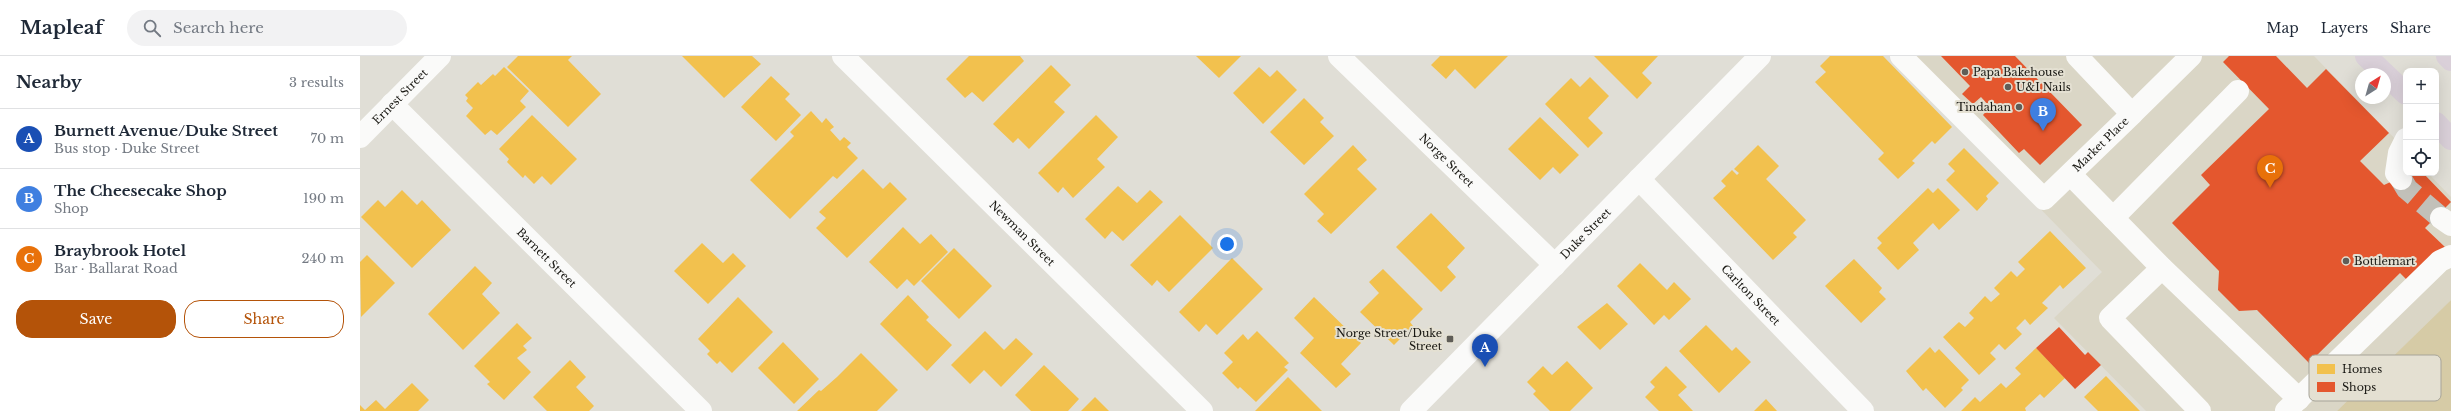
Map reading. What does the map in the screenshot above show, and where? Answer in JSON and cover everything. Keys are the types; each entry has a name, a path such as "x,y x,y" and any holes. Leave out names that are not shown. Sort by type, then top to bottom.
{"highway":[{"path":"2366,56 2403,91"},
{"path":"2447,56 2451,60"},
{"path":"2439,126 2451,139"}],"street":[{"name":"Ernest Street","path":"360,137 440,56"},
{"name":"Newman Street","path":"843,56 1202,411"},
{"name":"Norge Street","path":"1339,56 1555,265"},
{"name":"Duke Street","path":"1411,411 1760,56"},
{"name":"Market Place","path":"1901,56 2044,199 2071,175 2191,56"},
{"name":"Market Place","path":"2077,56 2132,114"},
{"path":"2113,218 2238,91"},
{"name":"Barnett Street","path":"392,104 701,411"},
{"path":"2400,179 2396,173 2399,153 2406,140"},
{"path":"2071,175 2292,405 2309,388"},
{"name":"Carlton Street","path":"1638,179 1863,411"},
{"path":"2343,355 2440,261 2451,256"},
{"path":"2162,268 2110,318 2200,411"}],"shaded area":[{"path":"1891,56 2314,56 2355,98 2355,104 2361,104 2403,147 2403,176 2431,176 2451,197 2451,300 2395,355 2309,355 2309,401 2347,401 2337,411 2146,411 2054,318 2102,272"},
{"path":"2451,300 2451,411 2337,411 2347,401 2441,401 2441,355 2395,355"}],"building: Homes":[{"path":"518,56 572,56 568,60 601,94 568,127 507,67"},
{"path":"682,56 752,56 761,64 724,98"},
{"path":"969,56 1020,56 1024,61 983,102 972,92 965,98 946,79"},
{"path":"1196,56 1241,56 1219,78"},
{"path":"1440,56 1508,56 1475,89 1455,69 1446,79 1431,65"},
{"path":"1594,56 1658,56 1642,73 1652,83 1637,99"},
{"path":"1830,56 1883,56 1952,127 1935,144 1932,141 1912,161 1915,163 1898,179 1878,159 1884,153 1815,82 1826,72 1820,66"},
{"path":"1051,65 1071,85 1054,102 1065,112 1029,149 1018,138 1013,143 993,124"},
{"path":"504,67 529,91 520,101 526,107 497,135 491,130 485,135 466,116 473,108 466,101 468,98 465,95 478,82 481,85 493,74 495,76"},
{"path":"1259,67 1270,77 1277,70 1297,90 1263,124 1233,93"},
{"path":"771,76 790,94 785,99 801,115 776,141 741,107"},
{"path":"1590,77 1609,96 1588,118 1603,133 1588,148 1545,104 1571,78 1580,87"},
{"path":"1304,98 1324,118 1320,122 1334,136 1304,165 1270,132"},
{"path":"811,111 822,123 826,118 834,127 830,130 840,141 844,137 851,143 847,147 858,158 837,179 833,176 790,219 750,180 794,136 790,132"},
{"path":"532,115 577,159 551,185 542,176 534,184 525,175 523,178 507,162 509,159 499,149"},
{"path":"1096,115 1118,137 1097,159 1105,167 1073,198 1063,187 1058,193 1038,173"},
{"path":"1540,117 1579,155 1560,174 1553,167 1540,180 1508,149"},
{"path":"1353,145 1367,160 1357,169 1377,189 1331,234 1317,221 1324,214 1304,194"},
{"path":"1758,145 1779,166 1766,179 1806,220 1793,233 1797,237 1773,260 1713,198 1726,186 1721,181 1732,170 1737,175 1739,173 1734,169"},
{"path":"1964,148 1999,183 1986,196 1988,199 1977,211 1946,180 1955,171 1948,164"},
{"path":"863,169 883,189 890,182 907,199 847,258 816,228 826,218 819,212"},
{"path":"1118,186 1137,203 1150,190 1163,202 1123,241 1112,231 1105,239 1085,219"},
{"path":"1928,188 1933,193 1938,188 1960,210 1939,230 1933,223 1913,243 1919,250 1898,270 1877,248 1882,243 1877,238"},
{"path":"402,190 417,205 422,200 451,230 412,268 361,217 378,200 385,207"},
{"path":"1431,213 1465,248 1447,267 1456,277 1441,292 1396,247"},
{"path":"1180,215 1213,248 1169,292 1157,280 1152,286 1130,265"},
{"path":"903,227 920,244 931,234 948,252 914,286 907,279 897,289 869,262"},
{"path":"2050,231 2086,268 2063,289 2060,285 2042,303 2048,308 2030,325 2025,319 2016,328 2022,334 2005,350 1999,344 1990,353 1996,359 1979,375 1943,337 1959,322 1965,327 1974,318 1969,313 1985,296 1991,302 2000,294 1994,288 2011,271 2017,277 2025,269 2018,262"},
{"path":"702,243 723,263 733,253 746,266 708,304 674,271"},
{"path":"954,248 992,286 959,319 921,281"},
{"path":"367,255 395,283 361,317 360,262"},
{"path":"1232,258 1263,289 1217,335 1206,324 1199,332 1179,312"},
{"path":"1854,259 1882,288 1879,292 1886,299 1861,323 1825,286"},
{"path":"1640,263 1667,290 1674,282 1691,299 1669,320 1664,315 1654,325 1617,286"},
{"path":"475,266 492,283 482,294 500,313 463,350 428,314"},
{"path":"1383,269 1423,309 1410,322 1413,326 1394,345 1360,312 1379,293 1369,282"},
{"path":"908,295 929,317 926,320 952,345 927,371 880,324"},
{"path":"738,297 773,332 732,373 720,361 717,364 707,354 710,351 698,339"},
{"path":"1314,297 1361,343 1341,364 1351,374 1336,388 1300,353 1314,338 1294,318"},
{"path":"1607,303 1628,324 1600,350 1577,327"},
{"path":"517,323 532,338 523,346 527,350 517,358 531,372 504,400 487,384 490,382 474,366"},
{"path":"1706,325 1732,351 1736,347 1751,362 1719,393 1679,351"},
{"path":"985,331 1004,350 1016,338 1033,354 1001,387 984,370 970,384 951,365"},
{"path":"1257,331 1289,363 1284,367 1288,370 1256,402 1240,387 1238,389 1222,373 1233,362 1224,353 1243,334 1248,340"},
{"path":"783,342 819,379 794,404 758,368"},
{"path":"1930,347 1935,353 1939,349 1969,380 1961,388 1963,390 1945,408 1926,388 1923,391 1906,371"},
{"path":"2036,348 2065,378 2044,398 2040,394 2025,408 2026,411 1961,411 1975,397 1980,402 2001,383 2006,388 2021,374 2015,368"},
{"path":"861,353 898,390 877,411 797,411 819,390 821,391 837,377"},
{"path":"570,360 586,377 576,387 594,406 589,411 547,411 533,397"},
{"path":"1567,361 1593,388 1570,411 1550,411 1533,394 1536,391 1527,382 1543,366 1552,375"},
{"path":"1044,365 1079,399 1068,411 1031,411 1015,395"},
{"path":"1666,366 1687,387 1678,395 1693,411 1659,411 1645,397 1655,387 1650,382"},
{"path":"2106,376 2140,411 2098,411 2084,397"},
{"path":"1288,377 1322,411 1255,411"},
{"path":"412,383 429,400 418,411 360,411 360,405 365,410 376,400 385,409"},
{"path":"1095,397 1109,411 1081,411"},
{"path":"1766,399 1777,411 1754,411"}],"building: Shops":[{"path":"1941,56 2015,56 2082,125 2040,165 2024,149 2019,153 1983,115 1990,107 1981,97 1973,104 1962,94 1970,86"},
{"path":"2229,56 2276,56 2307,88 2326,69 2355,98 2355,104 2360,104 2389,133 2360,161 2384,185 2404,176 2426,176 2451,202 2425,228 2445,247 2409,282 2400,273 2317,355 2309,355 2309,363 2257,310 2239,311 2218,290 2219,271 2172,223 2210,185 2201,175 2269,109 2223,62"},
{"path":"2059,327 2085,355 2088,352 2101,365 2075,389 2036,348"}],"tunnel":[{"path":"2401,179 2407,189 2441,218"}],"place":[{"name":"Papa Bakehouse","path":"1965,72"},
{"name":"U&I Nails","path":"2008,87"},
{"name":"Tindahan","path":"2019,107"},
{"name":"The Cheesecake Shop","path":"2043,131"},
{"name":"Braybrook Hotel","path":"2270,188"},
{"name":"Bottlemart","path":"2346,261"},
{"name":"Norge Street/Duke Street","path":"1450,339"},
{"name":"Burnett Avenue/Duke Street","path":"1485,367"}]}
